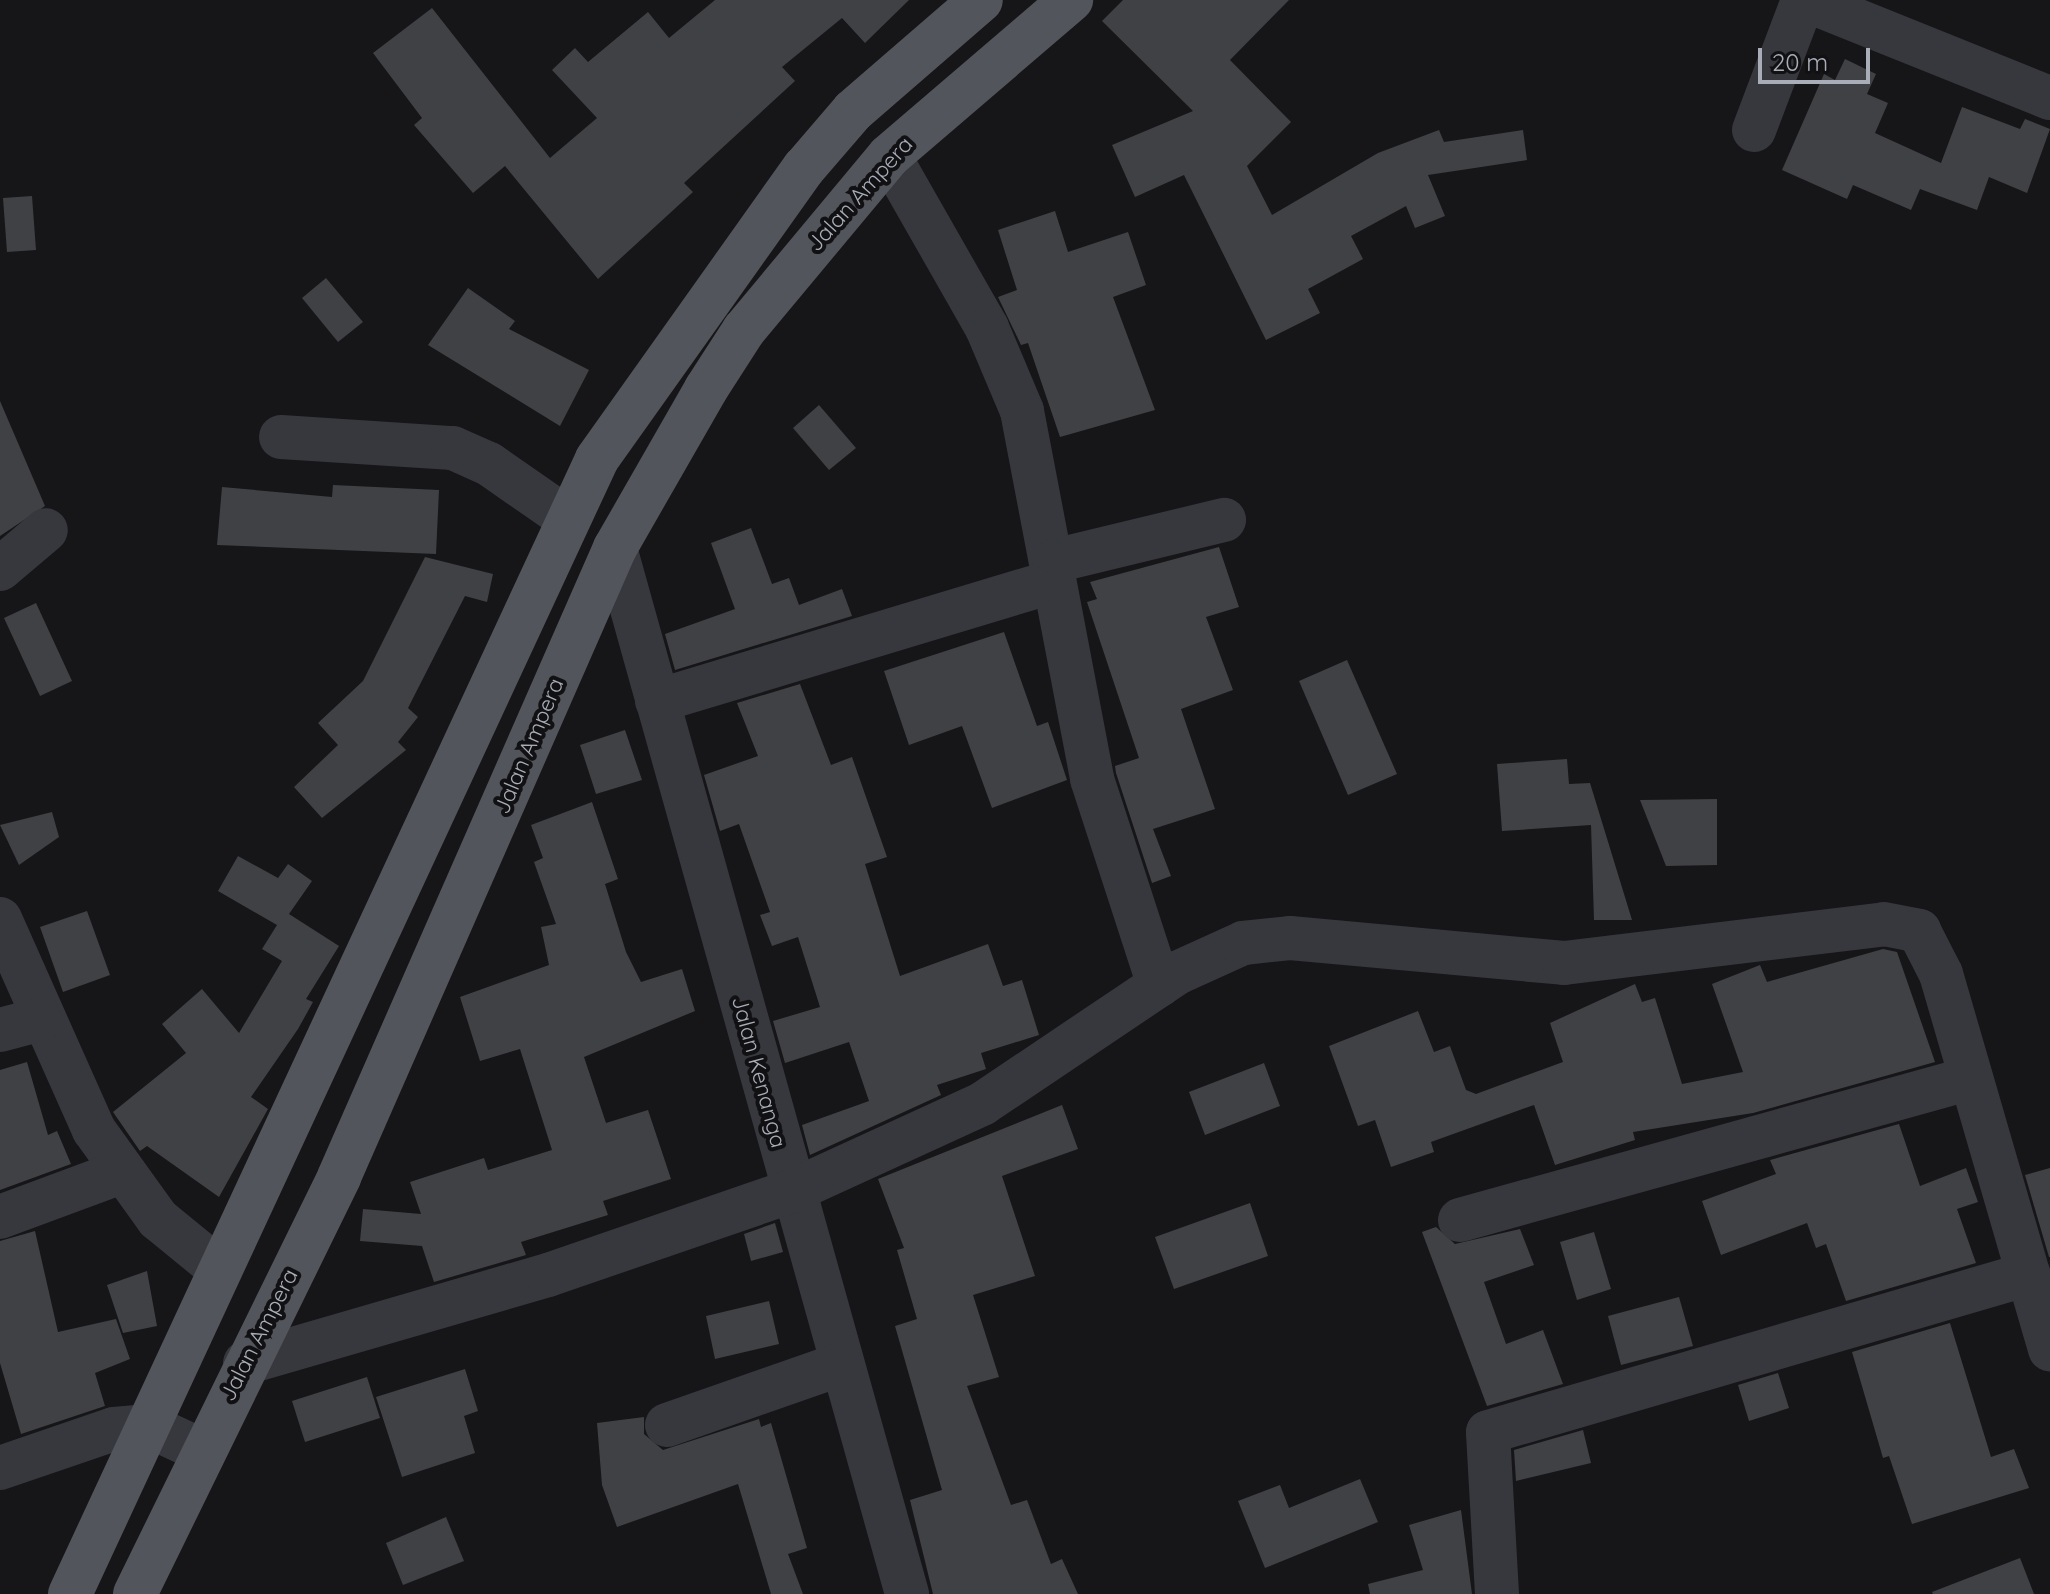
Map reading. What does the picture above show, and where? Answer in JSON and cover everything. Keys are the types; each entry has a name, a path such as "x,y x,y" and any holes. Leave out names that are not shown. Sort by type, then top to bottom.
{"main road":[{"path":"70,1594 597,459 804,168 853,111 981,0"},
{"name":"Jalan Ampera","path":"135,1594 201,1450 339,1177 615,548 744,330 889,156 1071,0"}],"street":[{"path":"1754,130 1804,0 2050,98"},
{"path":"889,156 987,328 1022,411 1043,574 1092,779 1159,985"},
{"path":"281,437 453,448 489,464 568,519"},
{"path":"657,701 1043,574 1224,520"},
{"path":"0,569 46,530"},
{"name":"Jalan Kenanga","path":"615,548 792,1191 907,1594"},
{"path":"0,919 20,1025 121,1172 158,1219 219,1269"},
{"path":"245,1363 548,1275 792,1191 982,1104 1159,985 1243,943 1290,938 1564,963 1884,924 1919,931 1928,945 1971,1078 2050,1350"},
{"path":"1460,1220 1971,1078"},
{"path":"0,1217 121,1172"},
{"path":"1497,1594 1486,1434 2028,1274"},
{"path":"667,1425 841,1364"},
{"path":"0,1468 70,1439 149,1426 201,1450"}],"building":[{"path":"715,0 909,0 865,43 842,18 782,67 795,81 684,183 693,192 598,279 505,166 473,193 414,125 422,118 373,53 432,8 550,158 597,118 552,70 575,48 588,62 648,12 669,38"},
{"path":"1123,0 1289,0 1230,60 1291,122 1247,166 1272,215 1378,153 1439,130 1444,142 1523,130 1527,160 1428,175 1445,216 1415,228 1406,206 1351,236 1363,259 1308,289 1320,313 1266,340 1184,175 1135,197 1112,145 1193,111 1102,21"},
{"path":"1845,59 1876,74 1867,94 1888,103 1875,133 1941,163 1962,107 2020,129 2025,119 2050,129 2027,193 1989,177 1977,210 1920,189 1911,210 1853,185 1847,199 1782,170 1824,74 1835,80"},
{"path":"32,196 36,250 7,252 3,198"},
{"path":"1055,211 1068,252 1128,232 1146,285 1113,297 1155,410 1060,437 1028,343 1021,345 998,297 1017,290 998,230"},
{"path":"326,278 363,322 338,342 302,298"},
{"path":"468,288 515,321 509,329 589,370 560,426 428,345"},
{"path":"0,401 45,506 0,536"},
{"path":"819,405 856,448 829,470 793,428"},
{"path":"333,485 439,490 436,554 217,545 222,487 332,497"},
{"path":"751,528 772,584 789,578 799,605 842,589 852,616 675,670 665,634 735,609 711,543"},
{"path":"1219,547 1239,607 1206,617 1233,690 1181,709 1215,809 1153,829 1171,876 1152,883 1116,773 1115,766 1139,758 1087,602 1097,599 1090,582"},
{"path":"425,557 493,574 487,602 465,596 408,708 418,717 398,742 406,750 322,818 294,787 338,745 318,723 363,681"},
{"path":"36,603 72,681 40,696 4,618"},
{"path":"1004,632 1037,726 1048,722 1067,780 992,808 962,726 909,745 884,671"},
{"path":"1347,660 1397,774 1348,795 1299,681"},
{"path":"800,684 831,765 852,757 887,857 865,864 900,976 988,944 1003,986 1022,980 1039,1035 981,1053 986,1069 937,1085 941,1095 810,1155 802,1125 869,1101 849,1042 785,1063 773,1021 820,1007 798,937 772,946 760,915 770,912 739,824 720,831 704,775 758,756 737,703"},
{"path":"625,730 642,780 596,794 580,745"},
{"path":"1567,759 1569,784 1590,783 1632,920 1594,920 1591,825 1502,831 1497,764"},
{"path":"1717,799 1717,865 1666,866 1640,800"},
{"path":"592,802 618,879 605,884 626,952 641,982 682,969 695,1011 584,1057 606,1123 648,1110 671,1179 603,1201 608,1215 521,1242 526,1255 434,1282 422,1246 360,1241 363,1209 421,1214 410,1182 484,1158 488,1170 552,1150 520,1049 480,1061 460,997 549,965 541,927 556,924 534,862 543,858 531,825"},
{"path":"52,812 59,837 19,865 0,825"},
{"path":"238,856 278,878 288,864 312,881 289,914 339,946 306,999 313,1002 298,1029 251,1097 268,1109 219,1197 147,1146 140,1151 113,1112 186,1053 162,1024 202,989 239,1033 282,961 262,949 277,925 218,891"},
{"path":"87,911 110,975 63,992 40,927"},
{"path":"1883,949 1897,952 1935,1062 1753,1113 1633,1132 1635,1140 1555,1165 1534,1105 1431,1142 1434,1152 1391,1167 1375,1120 1358,1126 1329,1046 1418,1011 1434,1052 1450,1046 1466,1090 1476,1094 1563,1062 1550,1023 1635,984 1642,1002 1655,998 1682,1084 1743,1072 1712,984 1760,965 1767,982"},
{"path":"27,1062 48,1135 57,1131 71,1164 0,1190 0,1070"},
{"path":"1264,1063 1280,1106 1205,1135 1189,1092"},
{"path":"1062,1105 1078,1149 1002,1176 1035,1276 973,1295 999,1377 967,1386 1011,1505 1027,1500 1051,1564 1062,1559 1078,1594 933,1594 910,1500 942,1490 895,1326 917,1319 897,1250 904,1248 878,1179"},
{"path":"1899,1124 1920,1186 1966,1168 1978,1202 1957,1209 1976,1263 1846,1301 1826,1244 1816,1248 1807,1223 1721,1255 1702,1201 1776,1174 1770,1160"},
{"path":"2050,1168 2050,1257 2049,1257 2025,1175"},
{"path":"1250,1203 1268,1256 1174,1289 1155,1237"},
{"path":"775,1223 783,1252 751,1261 744,1234"},
{"path":"1436,1227 1455,1244 1520,1229 1534,1265 1484,1282 1506,1344 1543,1330 1563,1384 1487,1406 1422,1232"},
{"path":"35,1231 58,1332 116,1319 130,1359 95,1373 105,1406 21,1434 0,1363 0,1241"},
{"path":"1594,1232 1611,1289 1577,1300 1560,1242"},
{"path":"147,1271 157,1326 123,1333 107,1285"},
{"path":"1679,1297 1693,1346 1621,1365 1608,1316"},
{"path":"769,1301 779,1344 715,1359 706,1316"},
{"path":"1950,1323 1991,1457 2014,1449 2029,1488 1912,1524 1889,1456 1883,1458 1852,1352"},
{"path":"465,1369 478,1411 464,1416 475,1453 402,1477 376,1397"},
{"path":"1778,1373 1789,1408 1749,1421 1738,1385"},
{"path":"367,1377 380,1418 305,1442 292,1401"},
{"path":"644,1417 644,1434 663,1450 759,1419 761,1427 771,1423 807,1548 788,1554 803,1594 771,1594 738,1484 617,1527 602,1485 597,1423"},
{"path":"1583,1430 1591,1463 1516,1481 1514,1450"},
{"path":"1360,1479 1378,1522 1265,1568 1238,1501 1280,1485 1289,1508"},
{"path":"1461,1510 1472,1594 1370,1594 1368,1584 1423,1570 1409,1525"},
{"path":"446,1517 464,1561 403,1585 386,1543"},
{"path":"2020,1558 2034,1594 1932,1592"}]}
